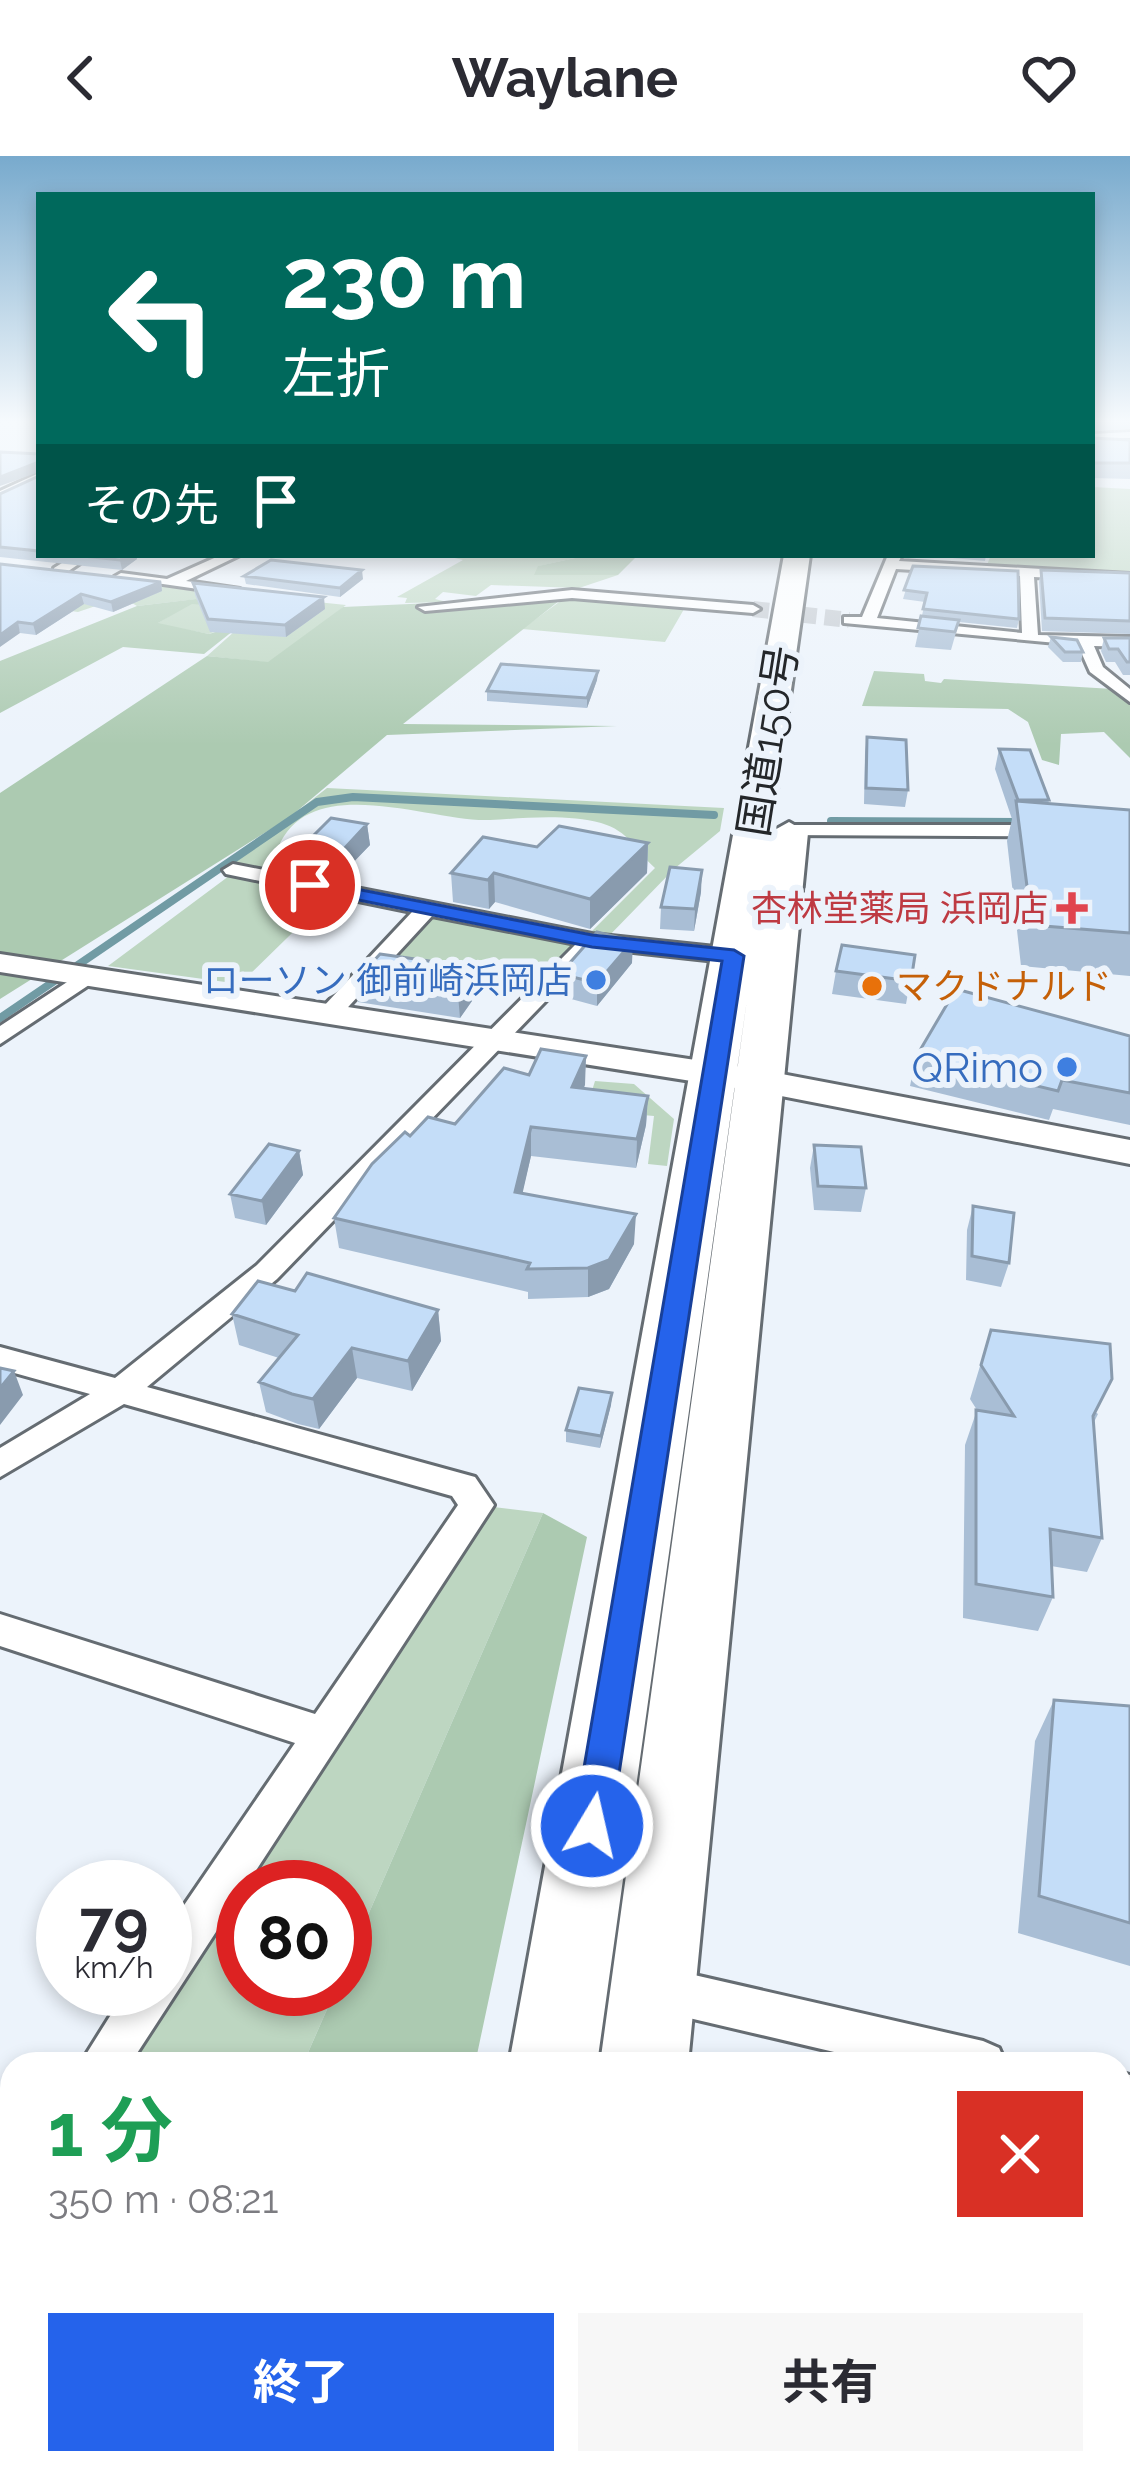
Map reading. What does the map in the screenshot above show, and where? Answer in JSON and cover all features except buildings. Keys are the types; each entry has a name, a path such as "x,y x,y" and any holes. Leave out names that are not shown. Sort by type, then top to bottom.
{"highway":[{"name":"国道150号","path":"645,2052 738,1078 734,956 797,558"},
{"name":"国道150号","path":"555,2052 789,831 824,558"}],"street":[{"path":"59,571 81,558"},
{"path":"171,583 226,558"},
{"path":"867,622 894,560 1130,578"},
{"path":"39,569 81,573"},
{"path":"1027,572 1030,639"},
{"path":"104,576 249,594"},
{"path":"425,607 572,594 753,609"},
{"path":"849,620 1030,639 1130,642"},
{"path":"1084,641 1096,669 1130,697"},
{"path":"789,831 1130,831"},
{"path":"233,870 592,941 734,956"},
{"path":"330,1013 427,908"},
{"path":"0,1464 119,1392 267,1272 592,941"},
{"path":"0,963 738,1078 1130,1152"},
{"path":"0,1036 86,976"},
{"path":"0,1358 463,1486 477,1505 192,1930"},
{"path":"0,1630 323,1734"},
{"path":"569,1966 930,2052"},
{"path":"111,2052 135,2016"}],"green space":[{"path":"1095,528 1130,528 1130,575 986,567 990,558 1095,558"},
{"path":"455,558 575,558 539,566 618,575 579,588 491,585 476,596 443,592 435,599 447,602 405,603 407,598 397,597 463,560"},
{"path":"575,558 635,558 618,575 534,575 538,566"},
{"path":"63,576 346,605 272,663 207,656 254,614 209,634 156,624 198,599 137,606 122,597 78,612 15,603"},
{"path":"564,597 403,724 617,726 387,735 290,817 0,999 0,793 207,656 268,662 343,607"},
{"path":"566,597 687,604 665,642 522,629"},
{"path":"196,599 219,606 192,604 158,623 209,634 243,623 204,654 123,647 0,713 0,661 137,606"},
{"path":"874,671 924,674 925,681 941,683 944,679 1130,690 1130,758 1104,732 1061,734 1059,765 1042,760 1028,722 1008,709 862,706"},
{"path":"327,788 724,808 720,831 674,869 606,939 588,935 655,868 618,831 588,820 466,819 344,805 317,811 294,824 278,848 305,855 289,877 229,865"},
{"path":"229,876 331,895 240,984 108,966"},
{"path":"434,910 577,938 534,998 374,965"},
{"path":"595,1081 634,1084 674,1119 667,1166 648,1164 654,1116 586,1110"},
{"path":"477,1505 543,1513 372,1906 372,1860 246,1860"},
{"path":"543,1513 587,1537 478,2052 308,2052 324,2016 372,2016 372,1906"},
{"path":"216,1907 216,2016 324,2016 308,2052 122,2052 145,2016 192,2016 192,1944"}],"waterway":[{"path":"0,1018 317,802 353,797 714,815"},
{"path":"831,821 1025,822"}],"tunnel":[{"path":"753,609 849,620"}],"place":[{"name":"杏林堂薬局 浜岡店","path":"1072,908"},
{"name":"ローソン 御前崎浜岡店","path":"596,980"},
{"name":"マクドナルド","path":"872,986"},
{"name":"QRimo","path":"1067,1067"}],"route":[{"path":"310,885 592,941 734,956 592,1826"}]}
